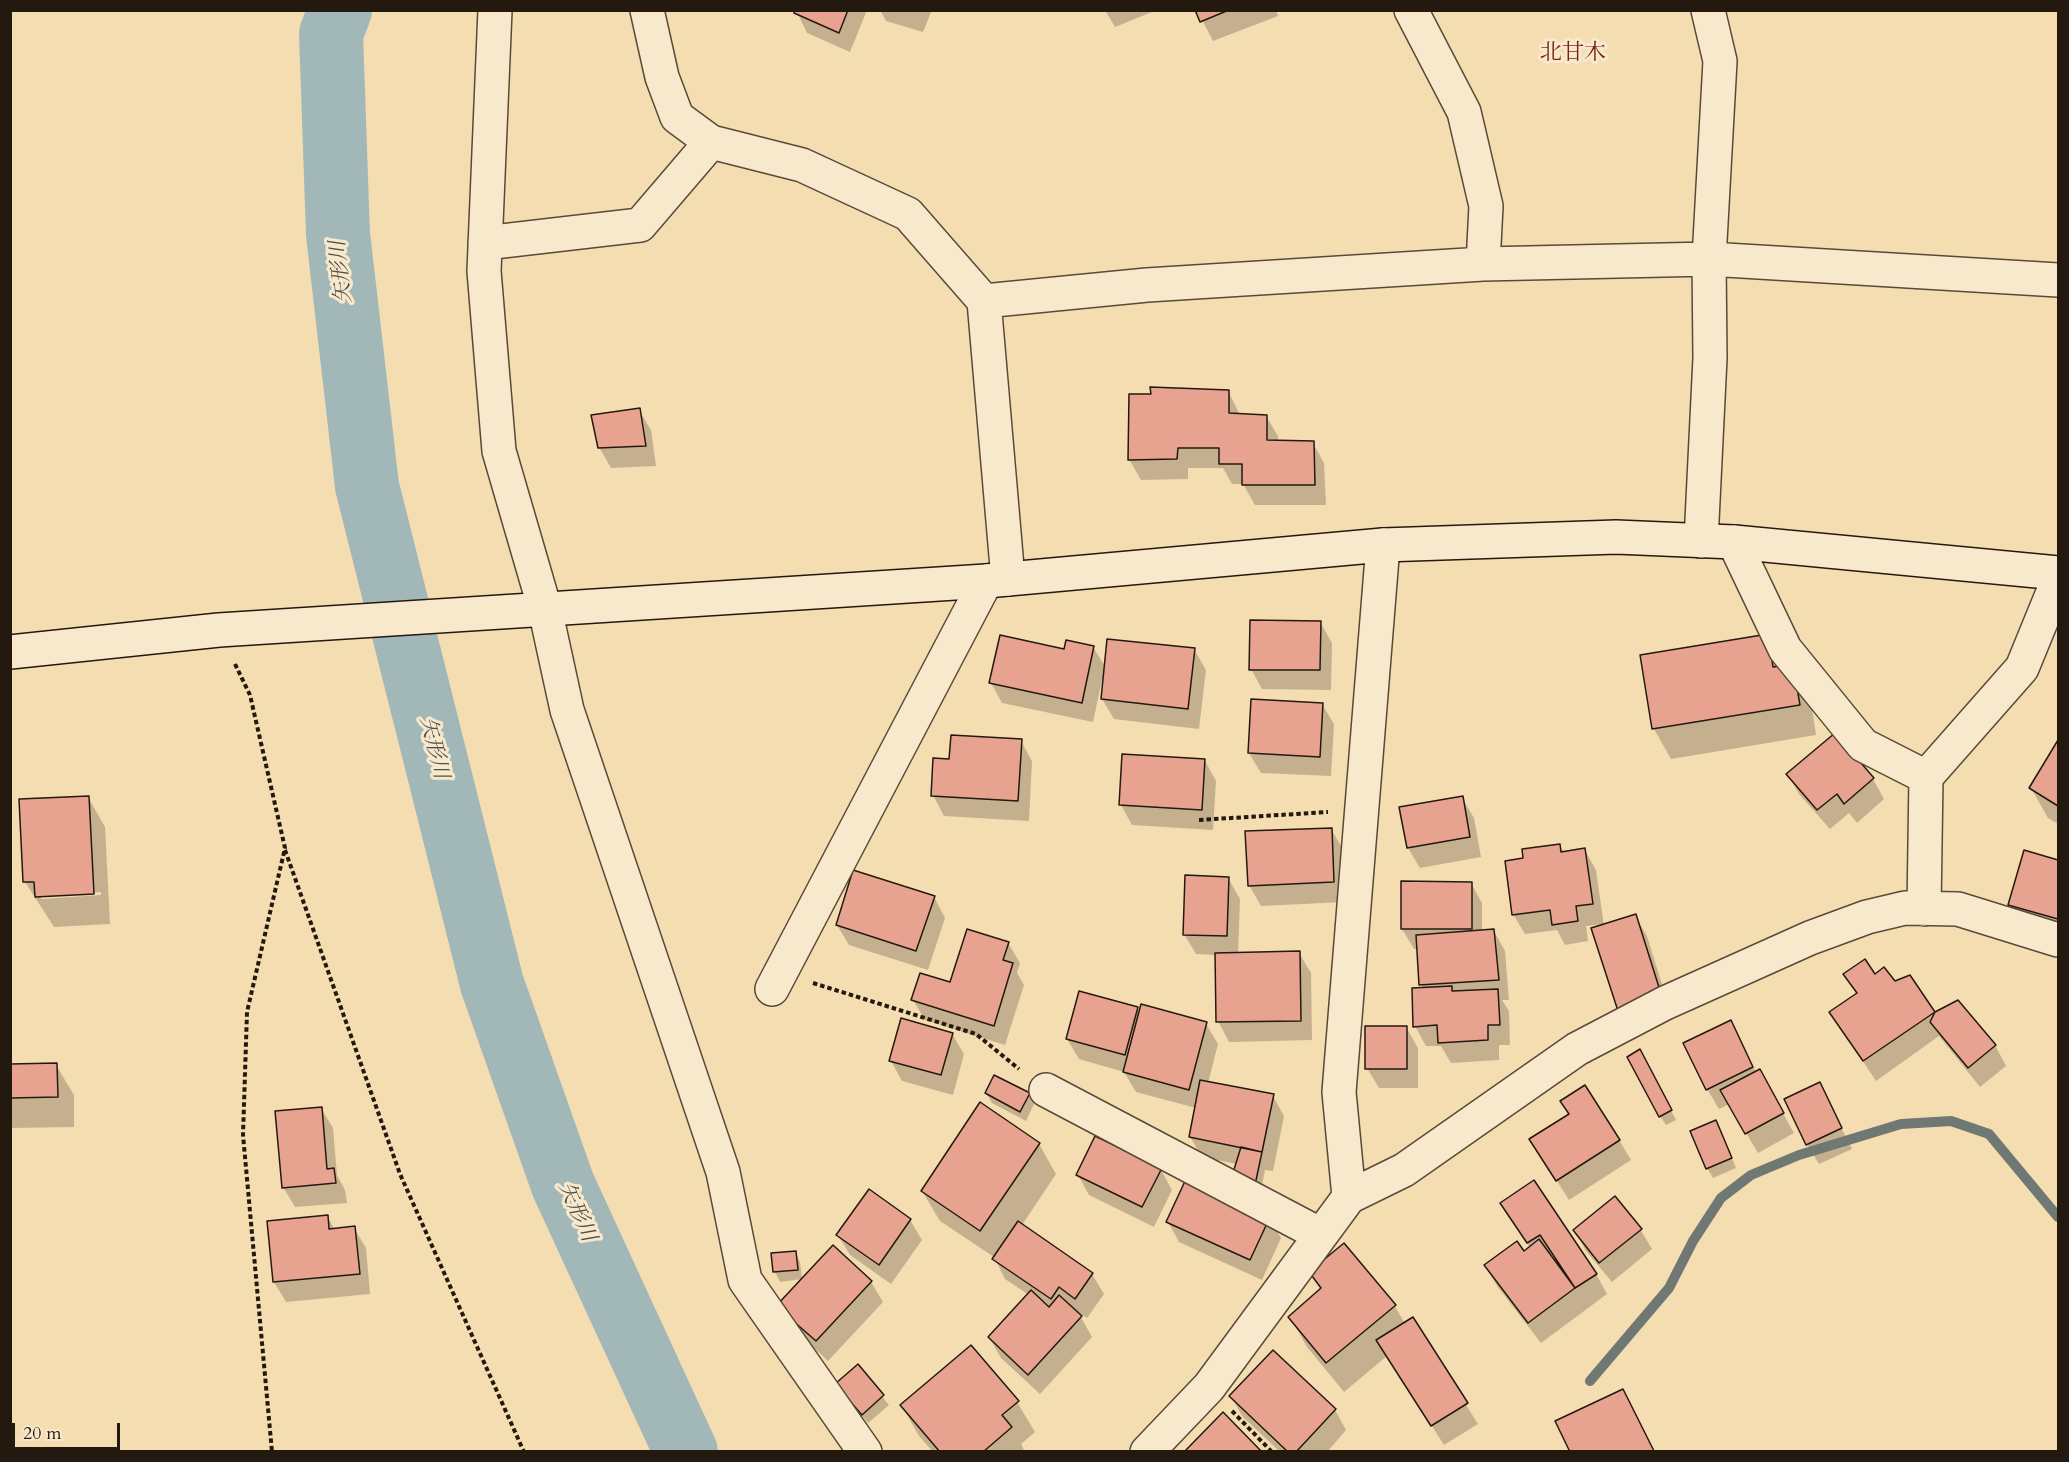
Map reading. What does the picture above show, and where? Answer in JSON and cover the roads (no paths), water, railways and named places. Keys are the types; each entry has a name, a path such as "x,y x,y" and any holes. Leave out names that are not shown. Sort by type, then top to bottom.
{"street":[{"path":"495,10 484,271 499,452 545,609 567,710 723,1172 745,1280 865,1452"},
{"path":"647,10 662,77 677,117 711,142 802,165 908,214 984,301 997,580 776,981"},
{"path":"1411,10 1464,112 1486,206 1483,264"},
{"path":"1701,541 1710,358 1709,259 1720,61 1708,10"},
{"path":"485,243 640,225 711,142"},
{"path":"984,301 1147,285 1483,264 1709,259 2058,280"},
{"path":"10,652 219,630 997,580 1383,545 1616,537 1734,542 2058,573"},
{"path":"1734,542 1785,649 1863,745 1926,777"},
{"path":"1349,1197 1338,1092 1383,545"},
{"path":"1924,909 1926,777 2022,668 2058,580"},
{"path":"1147,1452 1209,1387 1349,1197 1404,1170 1577,1049 1655,1008 1810,938 1848,924 1905,908 1958,909 2058,940"},
{"path":"1046,1090 1321,1234"}],"waterway":[{"name":"矢形川","path":"340,10 331,34 338,234 367,486 492,984 563,1185 686,1452"},
{"path":"1590,1381 1669,1288 1693,1241 1721,1198 1751,1175 1799,1155 1901,1124 1951,1121 1989,1134 2058,1217"}],"district":[{"name":"北甘木","path":"1573,54"}]}
